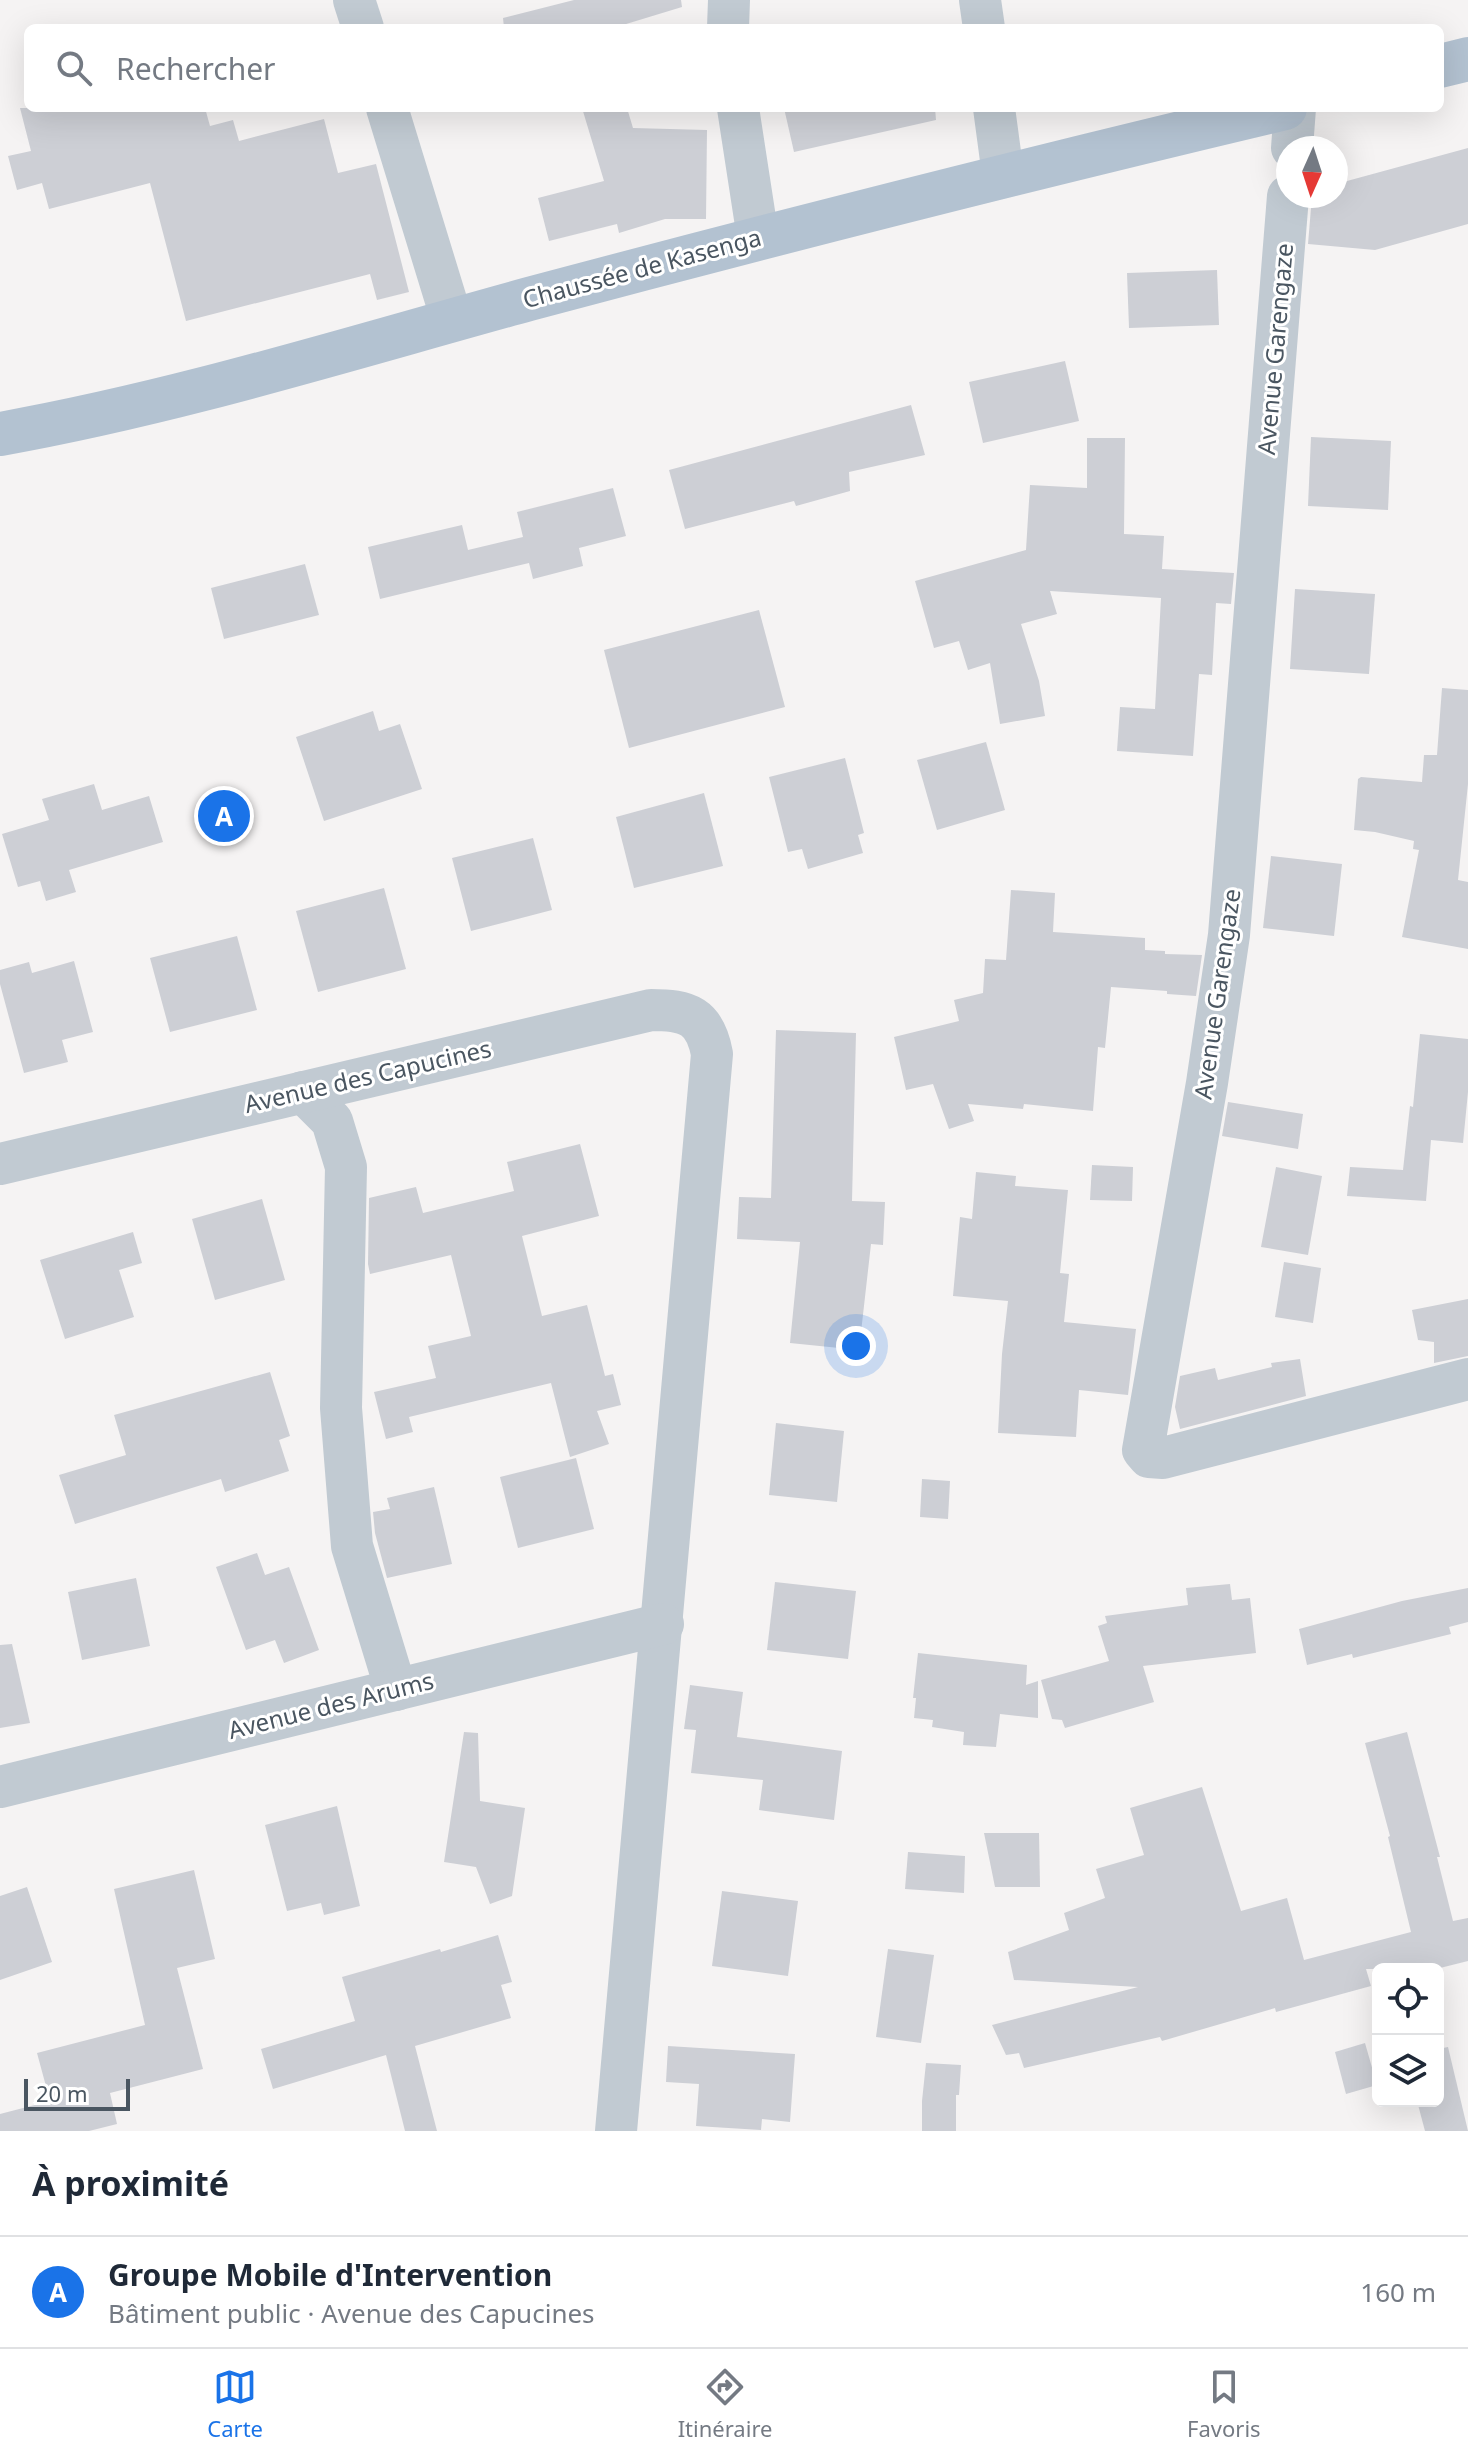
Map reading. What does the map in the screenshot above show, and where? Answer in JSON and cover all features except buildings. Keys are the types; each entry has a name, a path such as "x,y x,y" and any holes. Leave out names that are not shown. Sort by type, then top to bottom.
{"main road":[{"path":"1444,65 1468,59"},
{"name":"Chaussée de Kasenga","path":"0,434 177,396 758,238 1003,175 1268,112"}],"street":[{"path":"354,0 362,24"},
{"path":"728,24 729,0"},
{"path":"980,0 983,24"},
{"path":"388,112 452,320"},
{"path":"739,112 758,238"},
{"path":"995,112 1003,175"},
{"path":"1293,136 1295,112"},
{"name":"Avenue Garengaze","path":"1287,208 1229,935 1207,1083 1143,1450 1149,1457 1163,1458 1468,1379"},
{"name":"Avenue des Capucines","path":"0,1164 651,1010 674,1010 698,1019 710,1040 712,1054 663,1624"},
{"path":"303,1092 332,1121 346,1167 341,1408 352,1546 396,1690"},
{"path":"616,2131 663,1624"},
{"name":"Avenue des Arums","path":"0,1787 663,1624"}],"place":[{"name":"Groupe Mobile d'Intervention","path":"224,816"}]}
